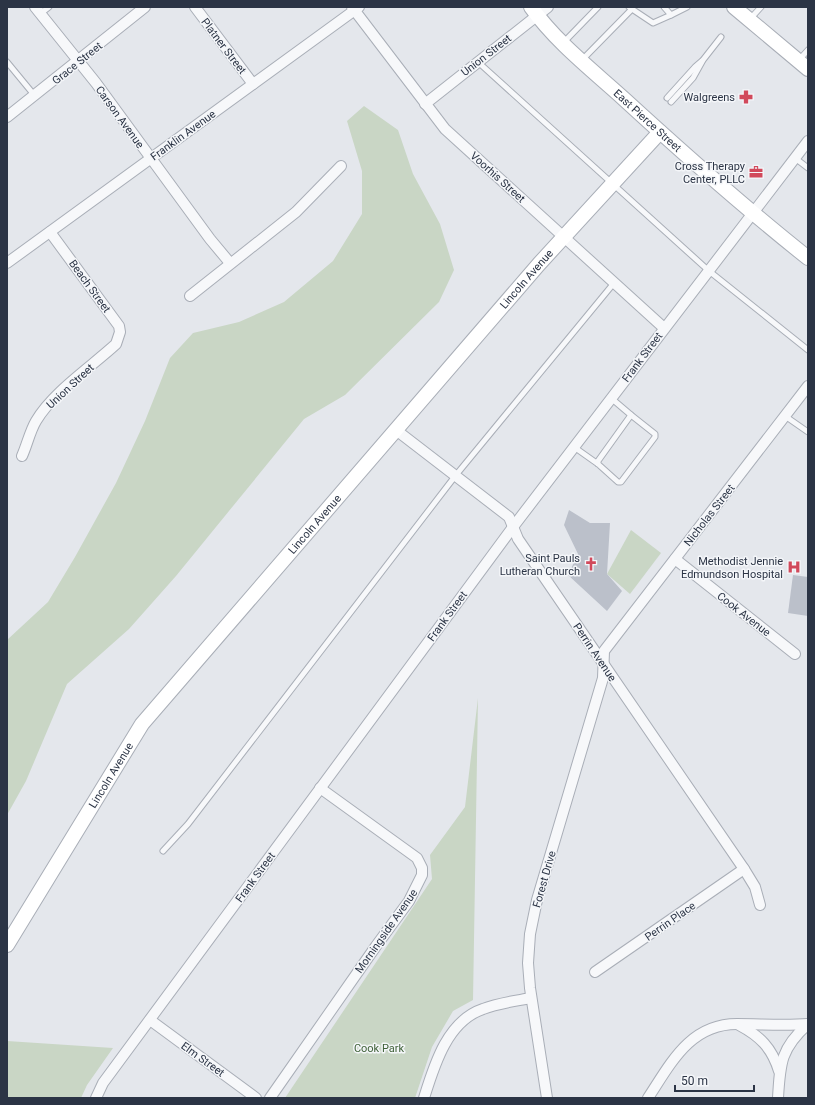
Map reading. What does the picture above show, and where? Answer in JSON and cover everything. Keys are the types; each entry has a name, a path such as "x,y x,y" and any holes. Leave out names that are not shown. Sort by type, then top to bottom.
{"street":[{"name":"Grace Street","path":"7,118 146,7"},
{"name":"Platner Street","path":"195,7 252,84"},
{"path":"734,7 804,66"},
{"name":"Franklin Avenue","path":"7,263 355,8"},
{"name":"Voorhis Street","path":"355,8 424,104 445,129 664,328"},
{"name":"East Pierce Street","path":"538,10 563,43 582,61 752,214 808,258"},
{"name":"Union Street","path":"424,104 478,62 538,10"},
{"name":"Carson Avenue","path":"38,11 78,61 210,239 230,263"},
{"name":"Lincoln Avenue","path":"7,945 142,724 564,237 660,132"},
{"name":"Frank Street","path":"96,1098 103,1083 513,527 808,141"},
{"path":"190,296 296,212 341,166"},
{"name":"Beach Street","path":"50,232 119,326 120,332 116,344"},
{"name":"Union Street","path":"22,456 36,422 42,413 57,396 116,344"},
{"name":"Nicholas Street","path":"604,665 604,651 808,386"},
{"name":"Perrin Avenue","path":"396,430 509,517 518,539 744,869 755,887 760,905"},
{"name":"Cook Avenue","path":"675,560 795,654"},
{"name":"Forest Drive","path":"547,1098 531,998 528,963 530,934 537,900 603,678 604,665"},
{"name":"Morningside Avenue","path":"270,1098 409,901 422,875 420,862 413,854 320,788"},
{"name":"Perrin Place","path":"595,972 744,869"},
{"path":"424,1098 442,1049 456,1028 467,1017 482,1009 531,998"},
{"name":"Elm Street","path":"150,1020 256,1098"},
{"path":"737,1024 762,1039 773,1055 780,1072"},
{"path":"648,1098 685,1045 696,1036 716,1026 737,1024 788,1026 808,1024"},
{"path":"778,1098 782,1060 788,1045 795,1035 808,1024"}],"lane":[{"path":"38,11 49,7"},
{"path":"563,43 598,7"},
{"path":"664,7 671,15"},
{"path":"582,61 630,8 654,23 687,7"},
{"path":"749,20 761,7"},
{"path":"669,100 693,78 703,60 722,37"},
{"path":"804,66 808,50"},
{"path":"7,62 35,96"},
{"path":"478,62 709,271 808,350"},
{"path":"795,158 808,168"},
{"path":"163,851 188,824 456,475 614,283"},
{"path":"574,447 598,464 618,482 621,482 655,437 653,432 611,398"},
{"path":"598,464 598,461 631,414"},
{"path":"785,416 808,432"}],"green space":[{"path":"364,106 398,130 413,174 440,224 454,270 439,302 345,395 304,419 176,576 129,629 67,684 26,781 7,815 7,640 48,602 75,557 116,483 145,421 170,358 193,333 239,322 284,302 333,261 362,214 362,171 347,121"},
{"path":"631,530 661,553 630,594 607,574"},
{"name":"Cook Park","path":"478,698 473,1000 453,1011 432,1047 415,1098 285,1098 432,879 430,855 465,807"},
{"path":"7,1041 113,1048 87,1085 81,1098 7,1098"}],"building":[{"name":"Saint Pauls Lutheran Church","path":"569,510 590,523 610,523 607,574 622,591 607,611 568,575 578,554 564,525"},
{"path":"793,575 808,577 808,616 788,613"}],"place":[{"name":"Walgreens","path":"746,97"},
{"name":"Cross Therapy Center, PLLC","path":"756,172"},
{"name":"Saint Pauls Lutheran Church","path":"591,564"},
{"name":"Methodist Jennie Edmundson Hospital","path":"794,567"}]}
